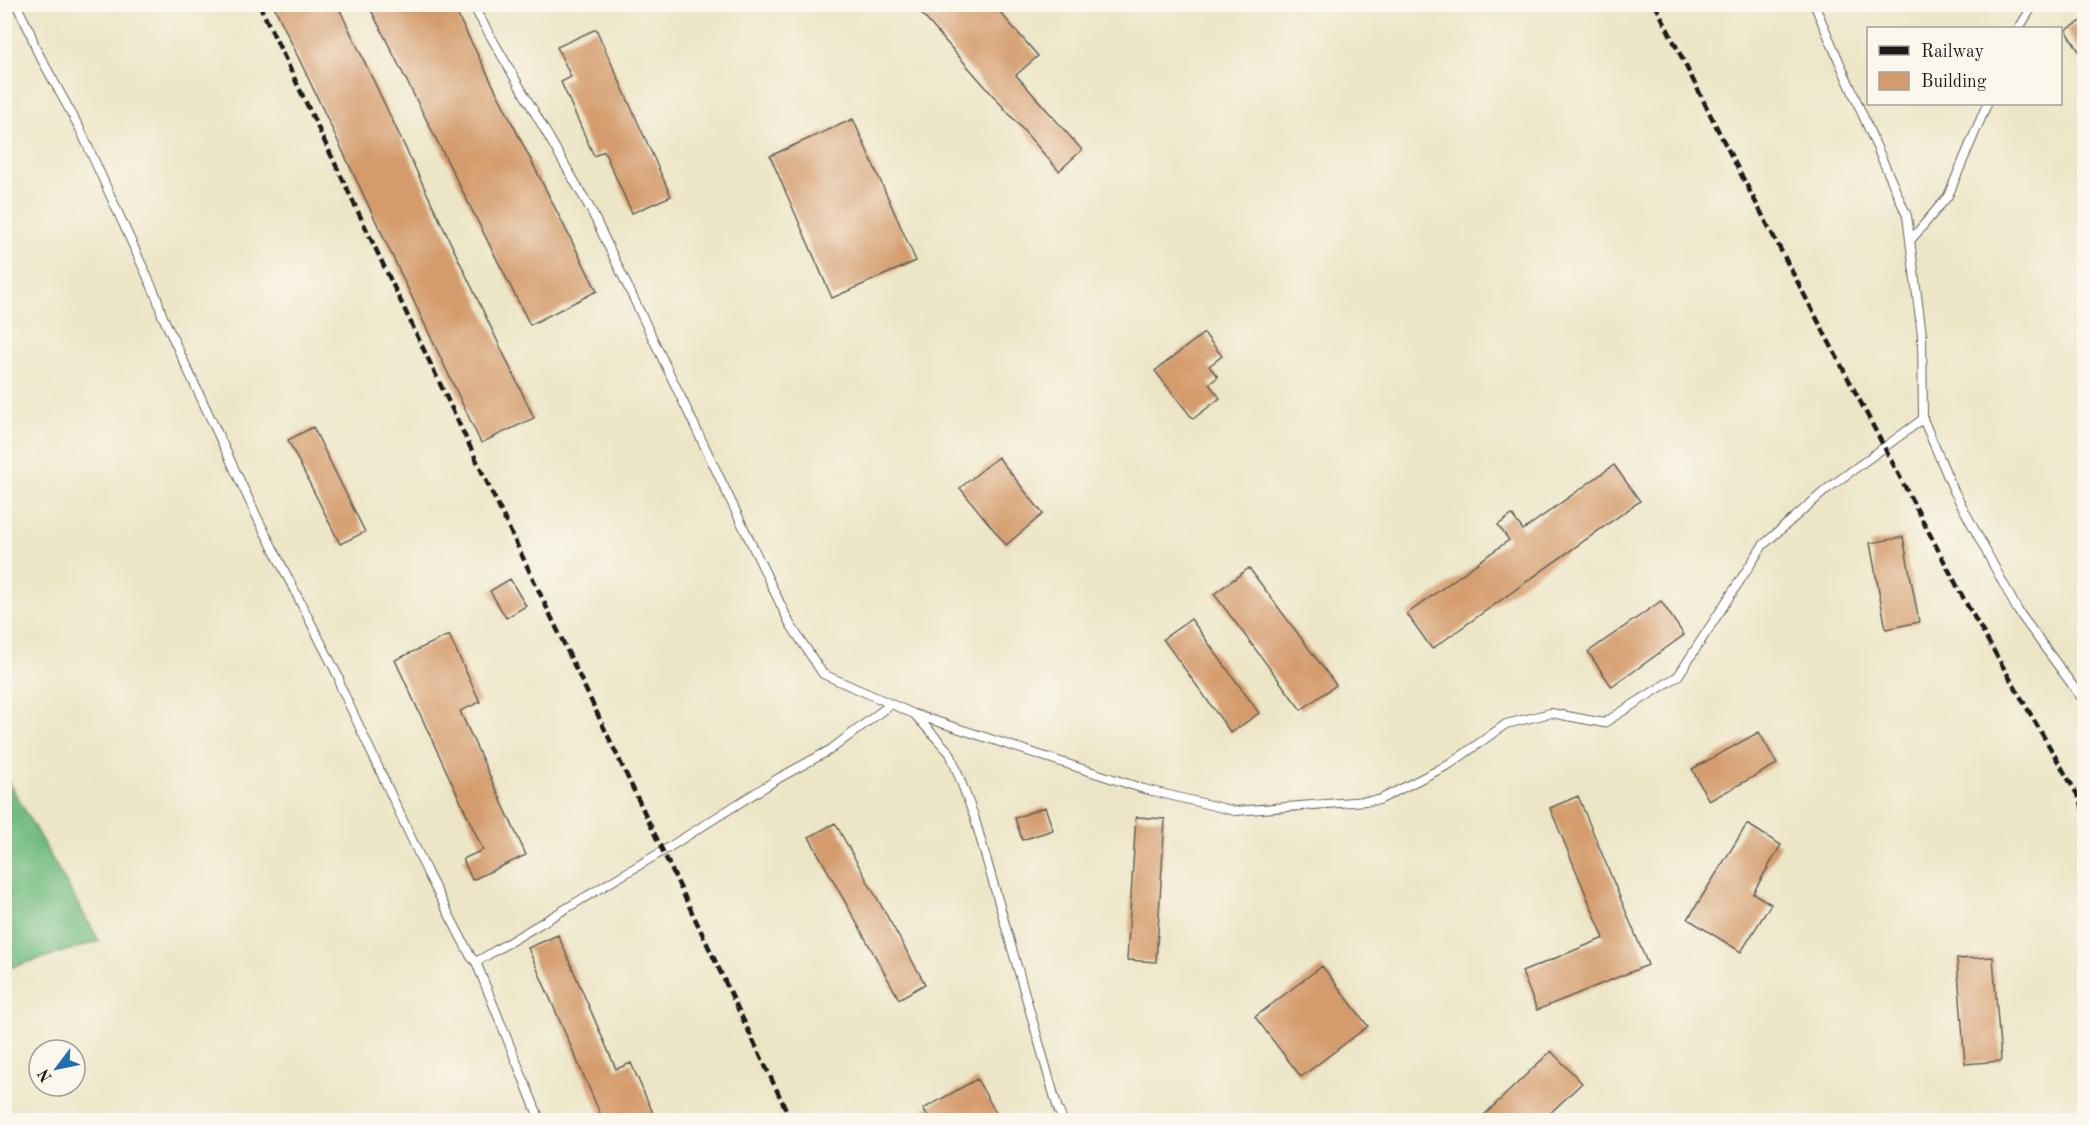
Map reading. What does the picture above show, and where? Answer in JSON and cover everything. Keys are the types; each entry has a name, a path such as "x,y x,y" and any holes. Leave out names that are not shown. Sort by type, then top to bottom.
{"lane":[{"path":"16,4 36,50 80,129 157,298 162,315 257,517 339,678 340,685 428,874 471,957 476,962 540,1120"},
{"path":"471,4 591,210 790,624 823,674 914,714 1144,789 1235,811 1379,800 1450,764 1506,724 1551,713 1604,723 1678,676 1763,545 1827,489 1923,419"},
{"path":"1814,4 1906,216 1922,335 1923,419 1954,491 2018,611 2085,701"},
{"path":"2020,27 2034,4"},
{"path":"1910,241 1948,196 1987,105"},
{"path":"476,962 663,851 779,778 830,750 891,704"},
{"path":"914,714 950,753 974,816 1063,1120"}],"green space":[{"path":"5,776 99,941 4,969"}],"building":[{"path":"273,4 337,4 534,418 481,443"},
{"path":"368,4 452,4 597,291 530,325"},
{"path":"929,4 993,4 1038,56 1016,75 1082,150 1059,171 920,12"},
{"path":"2085,19 2085,61 2066,30"},
{"path":"596,29 671,196 632,213 604,151 594,156 561,82 571,77 557,47"},
{"path":"853,119 916,261 832,298 770,156"},
{"path":"1204,333 1222,356 1209,366 1218,377 1209,384 1220,398 1193,419 1155,371"},
{"path":"313,427 365,532 340,544 288,440"},
{"path":"998,457 1043,514 1006,545 960,488"},
{"path":"1614,465 1640,501 1432,649 1407,614 1509,540 1498,525 1512,515 1523,530"},
{"path":"1903,537 1919,622 1886,629 1870,543"},
{"path":"1249,568 1336,685 1301,710 1214,594"},
{"path":"510,579 526,606 506,618 490,591"},
{"path":"1661,601 1684,635 1612,687 1588,652"},
{"path":"1191,619 1259,713 1231,733 1163,639"},
{"path":"449,635 480,702 460,711 526,855 472,880 463,859 483,850 395,660"},
{"path":"1759,732 1777,764 1709,801 1692,769"},
{"path":"1578,796 1648,965 1537,1010 1522,972 1604,938 1550,808"},
{"path":"1045,807 1053,830 1022,840 1015,818"},
{"path":"1136,817 1165,819 1156,962 1127,960"},
{"path":"835,823 925,984 899,999 809,837"},
{"path":"1747,824 1781,845 1753,893 1771,904 1741,952 1688,919"},
{"path":"558,935 616,1069 631,1063 656,1120 603,1120 528,948"},
{"path":"1993,957 2001,1061 1965,1064 1957,959"},
{"path":"1322,966 1368,1026 1301,1077 1255,1017"},
{"path":"1551,1051 1582,1083 1543,1120 1479,1120"},
{"path":"977,1079 1000,1120 930,1120 923,1109"}],"railway":[{"path":"259,4 791,1120"},
{"path":"1655,4 1723,140 1966,603 2081,801 2084,816"}]}
